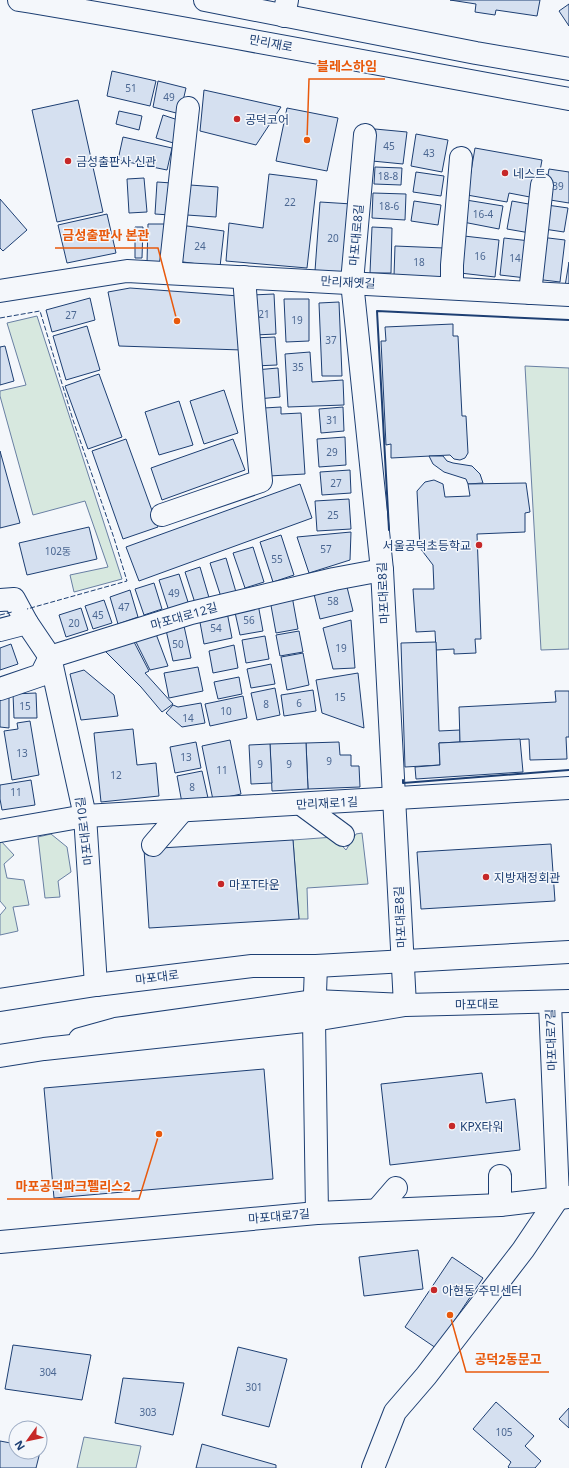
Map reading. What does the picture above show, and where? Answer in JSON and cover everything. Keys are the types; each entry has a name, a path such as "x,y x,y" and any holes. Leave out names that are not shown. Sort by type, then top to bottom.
{"street":[{"name":"만리재로","path":"19,0 187,28 569,99"},
{"path":"187,28 211,19 212,7 199,0"},
{"path":"205,0 286,8 476,53 569,69"},
{"path":"170,273 188,108"},
{"name":"마포대로8길","path":"364,135 352,282 382,570 404,1005"},
{"path":"452,288 452,265 461,158"},
{"path":"530,293 542,185"},
{"name":"만리재옛길","path":"0,291 126,271 352,282 569,295"},
{"path":"162,515 261,481 244,277"},
{"name":"마포대로12길","path":"50,657 191,612 334,579 382,570"},
{"path":"0,600 14,598 27,623 50,657 41,675 0,689"},
{"path":"0,630 27,623"},
{"name":"마포대로10길","path":"50,657 85,816 96,985"},
{"name":"만리재로1길","path":"0,831 85,816 569,788"},
{"path":"301,804 343,836"},
{"path":"154,845 182,811"},
{"name":"마포대로","path":"0,1000 96,985 252,966 316,966 402,960 569,952"},
{"path":"316,966 317,1213"},
{"name":"마포대로","path":"0,1056 315,1011 404,1005 559,1002"},
{"name":"마포대로7길","path":"0,1242 317,1213 500,1205 564,1198 559,1002"},
{"path":"500,1176 500,1205"},
{"path":"377,1210 396,1188"},
{"path":"373,1468 395,1412 426,1376 564,1198"}],"shaded area":[{"path":"37,316 122,579 74,592 70,575 108,567 85,501 33,515 0,396 0,391 26,385 7,323"},
{"path":"525,366 569,368 569,649 541,650"},
{"path":"362,833 368,884 307,888 308,919 299,919 293,840 334,837 346,850 356,834"},
{"path":"51,834 67,847 71,872 58,881 60,897 45,898 38,837"},
{"path":"0,840 14,855 4,864 7,878 24,880 29,905 13,907 18,931 0,935 0,915 6,908 0,901"},
{"path":"84,1437 141,1446 136,1468 77,1468"}],"building":[{"path":"450,0 540,0 537,16 496,10 495,15 475,12 476,4"},
{"path":"569,4 569,26 559,11"},
{"path":"112,71 156,81 150,106 107,96"},
{"path":"158,81 186,88 180,114 153,107"},
{"name":"공덕코어","path":"204,90 281,107 256,145 200,131"},
{"name":"금성출판사 신관","path":"78,100 103,212 57,222 32,110"},
{"path":"287,108 338,118 327,171 276,161"},
{"path":"119,111 142,116 139,130 116,124"},
{"path":"163,115 184,122 177,144 156,138"},
{"path":"375,129 407,132 403,164 372,161"},
{"path":"416,134 448,140 442,172 411,166"},
{"path":"123,137 172,148 167,170 118,160"},
{"name":"네스트","path":"475,148 542,160 535,198 509,193 507,202 467,195"},
{"path":"375,167 402,168 401,185 374,184"},
{"path":"549,169 569,172 569,203 544,199"},
{"path":"416,172 444,176 441,196 413,192"},
{"path":"269,174 317,180 307,268 226,261 229,223 263,228"},
{"path":"144,178 147,212 129,213 127,179"},
{"path":"157,182 172,183 170,215 155,214"},
{"path":"190,185 218,187 216,217 187,215"},
{"path":"373,193 406,194 405,220 372,218"},
{"path":"0,199 27,230 3,251 0,248"},
{"path":"466,200 503,206 499,229 463,222"},
{"path":"414,201 441,205 438,225 411,221"},
{"path":"512,201 534,205 530,233 507,229"},
{"path":"320,202 352,204 347,273 315,271"},
{"path":"547,205 568,208 564,232 544,229"},
{"path":"107,214 116,253 67,263 58,225"},
{"path":"148,224 170,224 169,264 147,263"},
{"path":"180,225 224,231 220,267 176,261"},
{"path":"135,227 143,227 142,258 135,258"},
{"path":"372,227 392,228 391,273 370,273"},
{"path":"464,236 499,240 495,277 460,273"},
{"path":"540,237 565,240 560,282 535,279"},
{"path":"504,238 530,241 526,278 500,275"},
{"path":"395,246 444,248 442,279 394,276"},
{"path":"569,262 569,287 565,286"},
{"path":"130,288 239,296 242,350 119,346 108,292"},
{"path":"274,294 276,334 255,335 252,295"},
{"path":"90,298 95,320 52,332 46,310"},
{"path":"284,299 309,299 309,341 286,342"},
{"path":"339,302 342,376 322,376 319,303"},
{"path":"453,324 453,336 458,336 462,416 466,416 468,453 465,458 460,460 454,459 450,455 391,458 391,444 386,445 381,341 386,341 385,327"},
{"path":"87,326 100,370 66,380 53,336"},
{"path":"275,337 277,365 254,366 253,338"},
{"path":"5,346 14,381 0,385 0,347"},
{"path":"310,352 312,382 343,380 344,405 288,407 285,354"},
{"path":"278,368 280,397 257,399 255,370"},
{"path":"99,374 122,437 88,449 65,386"},
{"path":"224,390 238,433 204,444 190,401"},
{"path":"179,401 193,445 159,455 145,412"},
{"path":"281,407 281,414 301,413 305,474 269,476 264,408"},
{"path":"343,407 344,431 321,433 319,409"},
{"path":"345,437 346,465 319,467 317,439"},
{"path":"126,439 158,527 123,539 92,451"},
{"path":"233,439 245,470 162,500 151,468"},
{"path":"0,451 20,523 0,528"},
{"path":"429,456 443,456 447,461 472,466 480,474 483,483 468,484 466,479 444,472 433,464"},
{"path":"350,470 351,493 322,495 320,472"},
{"path":"434,480 443,484 445,497 470,496 468,484 526,483 530,512 525,513 525,532 477,534 481,639 475,639 476,653 454,654 454,649 436,650 435,631 416,632 413,589 434,589 433,565 420,548 417,491 425,482"},
{"path":"300,484 312,518 139,581 126,547"},
{"path":"349,499 351,529 317,531 315,501"},
{"path":"89,527 97,559 27,575 19,543"},
{"path":"351,532 350,560 309,573 297,537"},
{"path":"281,535 294,575 273,582 260,542"},
{"path":"253,547 264,582 245,588 233,553"},
{"path":"226,558 236,592 221,597 210,563"},
{"path":"200,567 210,601 196,606 185,572"},
{"path":"179,574 189,605 169,611 159,580"},
{"path":"154,583 162,609 144,615 135,589"},
{"path":"346,583 353,611 320,619 313,590"},
{"path":"130,590 138,617 118,624 110,597"},
{"path":"292,596 298,629 276,633 270,600"},
{"path":"104,600 112,623 93,629 85,606"},
{"path":"258,604 263,631 240,635 234,608"},
{"path":"81,608 88,630 66,637 59,615"},
{"path":"227,612 232,638 204,644 199,617"},
{"path":"351,620 355,668 333,669 323,628"},
{"path":"184,626 191,658 173,661 166,630"},
{"path":"299,631 303,652 280,656 276,635"},
{"path":"156,634 168,666 150,670 135,640"},
{"path":"265,636 269,659 246,663 242,640"},
{"path":"133,640 149,671 145,673 173,704 162,712 141,687 105,651"},
{"path":"436,642 439,731 460,730 460,742 439,743 440,765 405,767 401,643"},
{"path":"11,644 18,664 0,670 0,648"},
{"path":"234,645 238,668 213,673 209,651"},
{"path":"303,653 309,685 287,690 281,657"},
{"path":"271,664 275,684 251,688 247,669"},
{"path":"198,667 203,691 169,698 164,673"},
{"path":"84,670 114,695 118,716 81,720 70,674"},
{"path":"358,673 364,728 322,713 316,680"},
{"path":"239,677 242,694 218,699 214,682"},
{"path":"275,688 280,715 257,720 251,693"},
{"path":"313,690 316,711 284,716 281,695"},
{"path":"9,691 9,728 0,727 0,698"},
{"path":"555,691 569,691 569,737 566,737 567,759 530,760 529,739 460,742 459,707 556,702"},
{"path":"36,693 37,718 14,718 13,694"},
{"path":"243,696 247,718 210,726 205,704"},
{"path":"201,703 205,723 182,727 166,713 173,705 178,707"},
{"path":"30,721 39,775 12,780 4,731 18,729 17,723"},
{"path":"133,729 137,765 156,763 159,796 101,802 94,733"},
{"path":"520,739 523,772 416,779 415,767 440,765 439,743"},
{"path":"230,740 241,794 213,800 202,746"},
{"path":"196,742 201,768 175,773 170,747"},
{"path":"339,742 340,755 351,755 351,766 359,766 360,787 308,789 306,743"},
{"path":"306,743 308,789 272,791 270,744"},
{"path":"270,744 272,783 251,784 249,745"},
{"path":"202,771 208,798 182,803 177,776"},
{"path":"31,780 35,805 2,810 0,785"},
{"name":"마포T타운","path":"293,840 299,919 149,928 144,849"},
{"name":"지방재정회관","path":"551,844 555,901 421,909 417,852"},
{"path":"264,1069 273,1179 54,1198 44,1088"},
{"name":"KPX타워","path":"482,1073 486,1103 515,1099 520,1150 390,1165 381,1084"},
{"path":"418,1250 423,1289 364,1296 359,1257"},
{"path":"452,1257 483,1278 436,1348 405,1327"},
{"path":"13,1345 91,1355 82,1400 5,1389"},
{"path":"238,1347 287,1359 269,1427 222,1415"},
{"path":"123,1378 184,1383 173,1435 115,1423"},
{"path":"496,1402 534,1436 525,1446 541,1461 535,1468 509,1468 508,1467 511,1462 473,1429"},
{"path":"569,1408 569,1428 559,1419"},
{"path":"0,1441 8,1442 8,1460 38,1460 36,1468 0,1468"},
{"path":"202,1444 276,1465 276,1468 196,1468"}],"fence":[{"path":"0,318 40,311 73,420 114,538 127,581 27,609"},
{"path":"0,615 12,612"}],"wall":[{"path":"389,530 377,311 569,320"},
{"path":"403,780 403,783 569,770"}],"place":[{"name":"공덕코어","path":"237,119"},
{"name":"블레스하임","path":"307,140"},
{"name":"금성출판사 신관","path":"68,161"},
{"name":"네스트","path":"505,173"},
{"name":"금성출판사 본관","path":"177,321"},
{"name":"서울공덕초등학교","path":"479,545"},
{"name":"지방재정회관","path":"486,877"},
{"name":"마포T타운","path":"221,884"},
{"name":"KPX타워","path":"452,1126"},
{"name":"마포공덕파크펠리스2","path":"159,1134"},
{"name":"아현동 주민센터","path":"434,1290"},
{"name":"공덕2동문고","path":"450,1315"}]}
